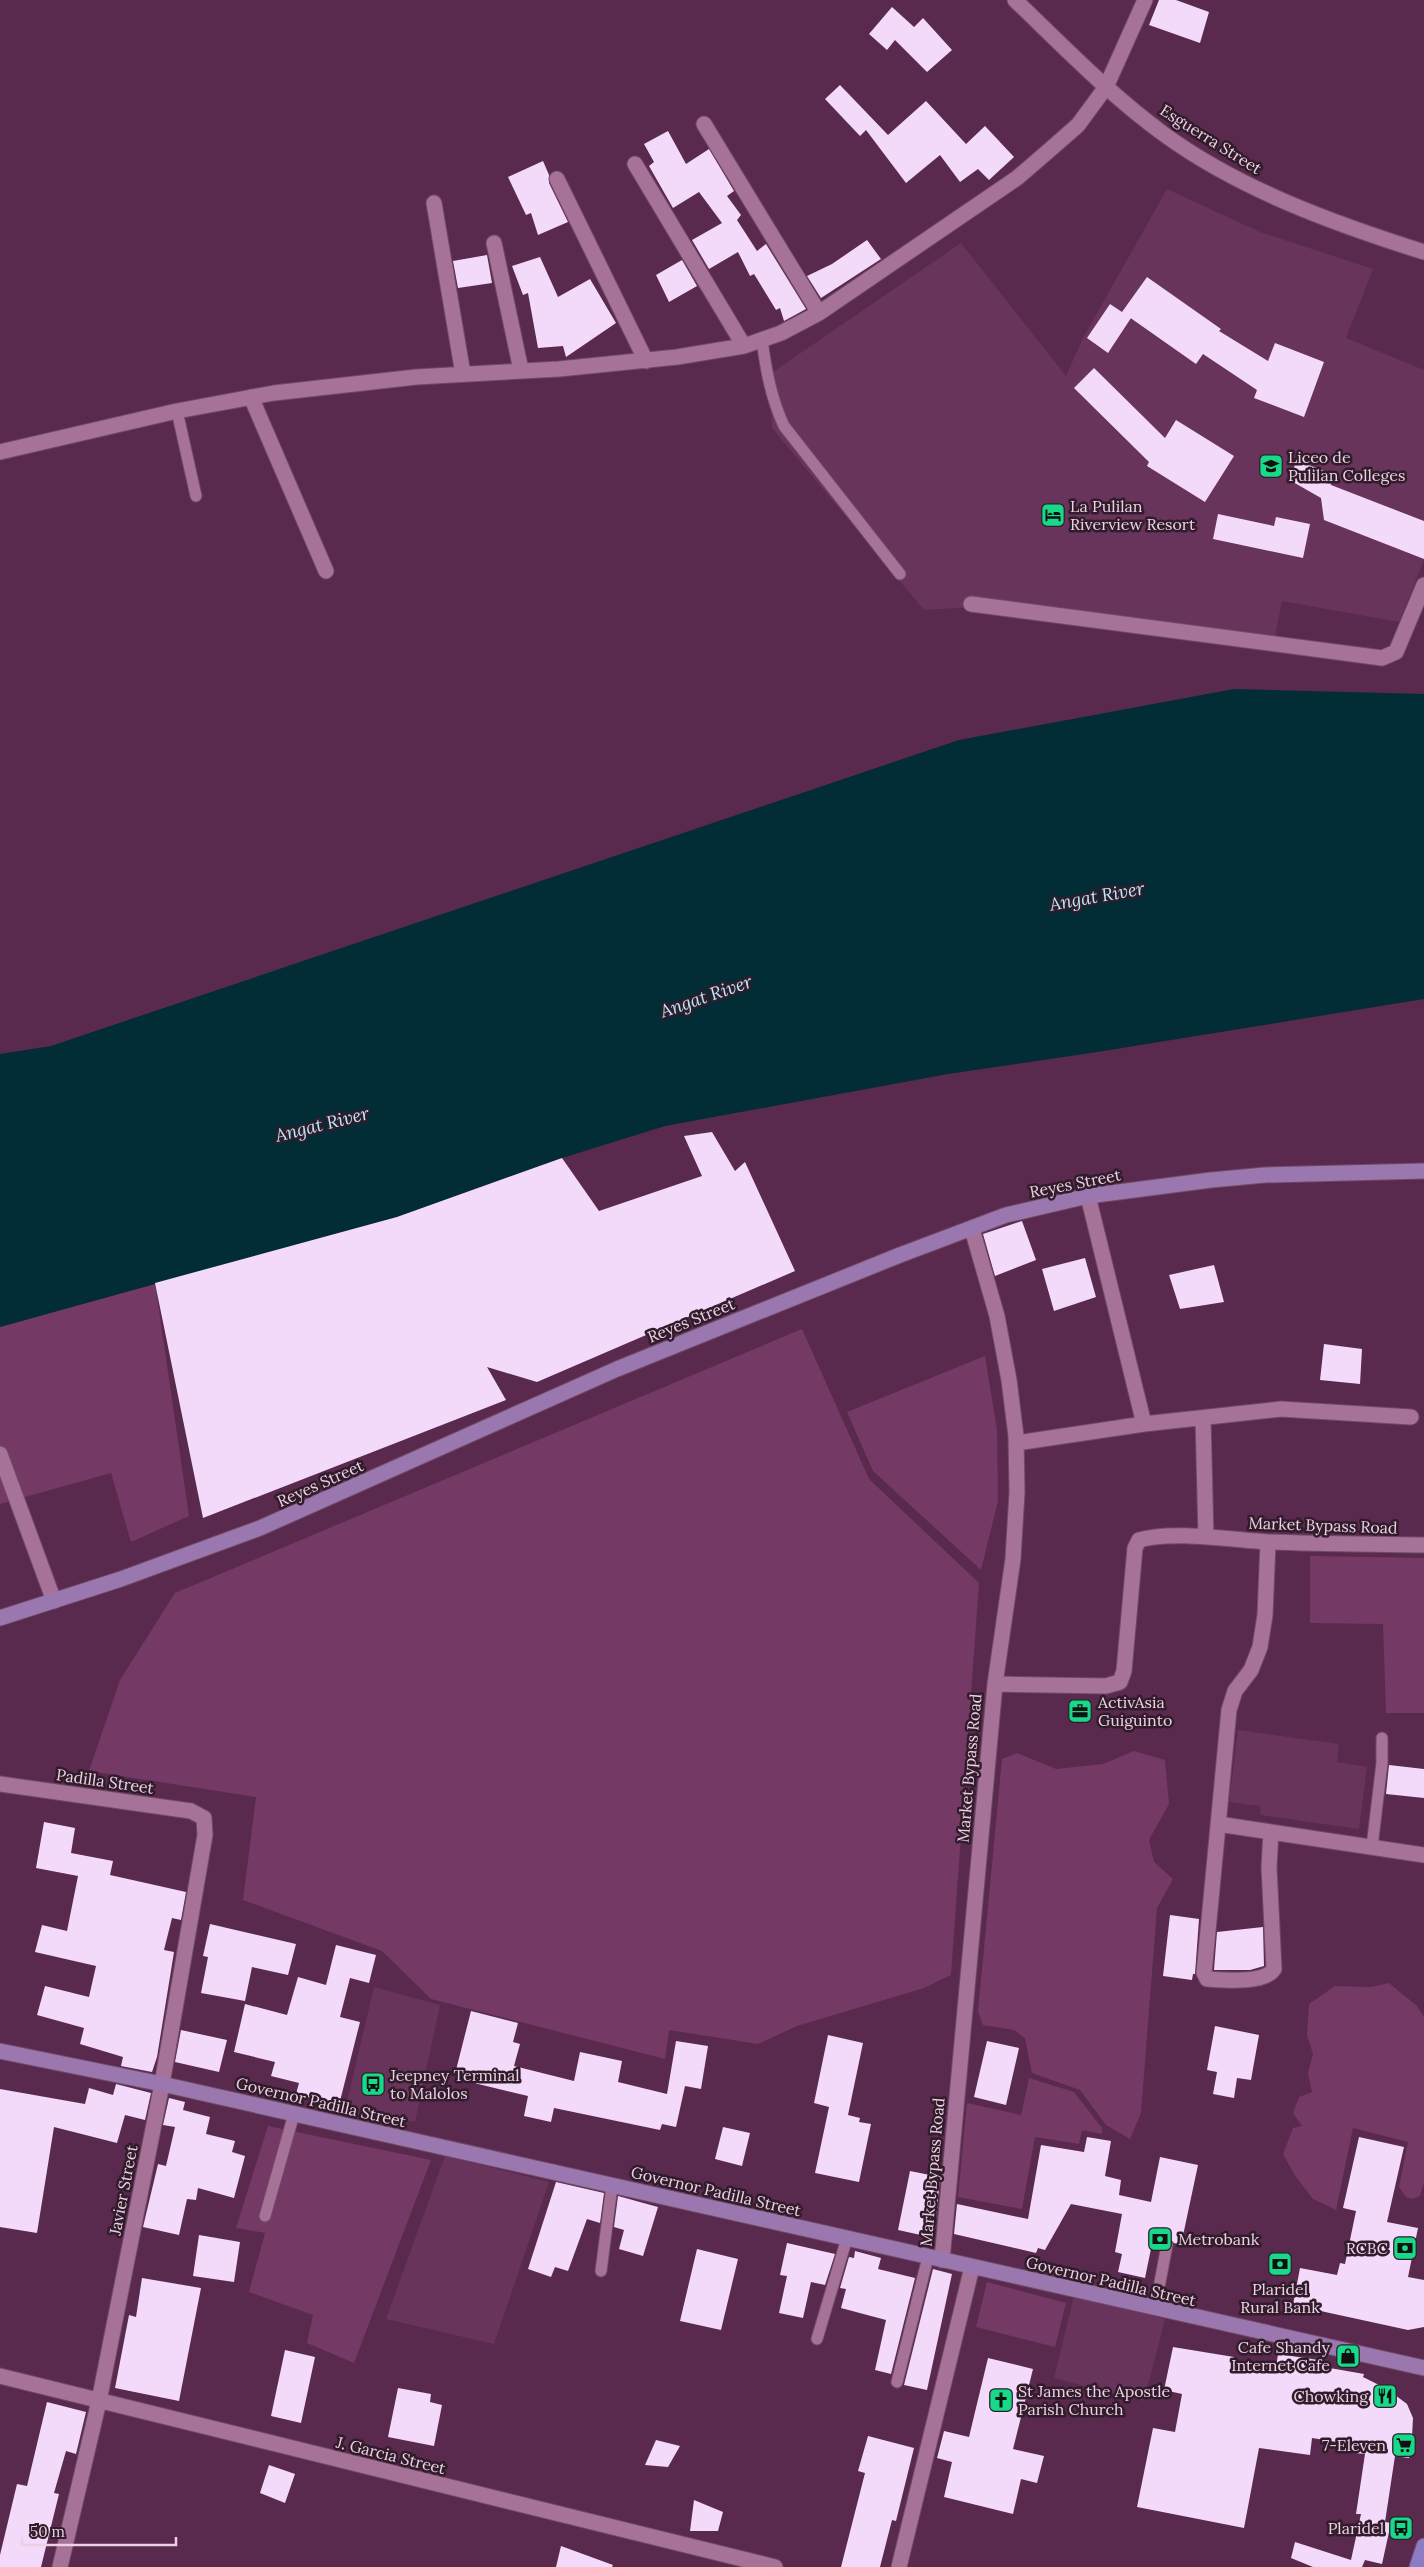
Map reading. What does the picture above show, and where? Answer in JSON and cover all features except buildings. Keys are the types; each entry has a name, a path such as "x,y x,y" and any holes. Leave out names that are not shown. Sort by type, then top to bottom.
{"main road":[{"path":"1417,2567 1424,2546"}],"street":[{"name":"Esguerra Street","path":"1015,0 1106,87 1165,135 1273,197 1391,242 1424,252"},
{"path":"0,452 177,411 251,397 416,377 646,361 744,346 762,340 819,314 1017,178 1078,125 1106,87 1145,0"},
{"path":"704,124 819,314"},
{"path":"635,164 744,346"},
{"path":"557,179 646,361"},
{"path":"434,203 463,374"},
{"path":"494,243 521,370"},
{"path":"251,397 326,571"},
{"path":"971,604 1382,658 1396,652 1424,585"},
{"name":"Reyes Street","path":"0,1618 121,1579 260,1528 617,1369 900,1255 1006,1216 1088,1196 1211,1180 1265,1175 1424,1171"},
{"path":"1088,1196 1144,1424"},
{"path":"972,1229 997,1316 1009,1380 1016,1443 1017,1492 1013,1559 995,1684"},
{"path":"1016,1443 1144,1424 1281,1409 1411,1417"},
{"path":"1203,1418 1206,1537"},
{"path":"0,1454 54,1601"},
{"name":"Market Bypass Road","path":"935,2258 995,1684 1106,1686 1120,1682 1124,1671 1135,1548 1139,1540 1148,1537 1206,1537 1268,1542 1424,1545"},
{"path":"1268,1542 1264,1615 1260,1647 1251,1670 1235,1691 1229,1710 1204,1973 1207,1978 1258,1979 1271,1974 1274,1970 1269,1867 1271,1832"},
{"name":"Padilla Street","path":"0,1784 191,1811 204,1818"},
{"name":"Javier Street","path":"60,2567 99,2401 162,2084 205,1835 204,1818"},
{"path":"1218,1824 1424,1855"},
{"name":"Governor Padilla Street","path":"0,2050 162,2084 1424,2368"},
{"path":"899,2567 972,2267"},
{"name":"J. Garcia Street","path":"0,2376 775,2567"}],"lane":[{"path":"762,340 768,383 774,405 784,426 900,574"},
{"path":"177,411 196,496"},
{"path":"1372,1847 1382,1763 1382,1738"},
{"path":"265,2216 294,2114"},
{"path":"601,2271 612,2186"},
{"path":"816,2339 847,2238"},
{"path":"1155,2309 1167,2245"},
{"path":"897,2382 935,2258"}],"shaded area":[{"path":"1167,189 1260,232 1373,269 1346,338 1424,370 1424,560 1399,622 1282,601 1274,642 990,606 924,610 772,428 770,374 961,243 1066,376 1083,338"},
{"path":"155,1283 189,1516 131,1542 111,1473 0,1504 0,1327"},
{"path":"802,1329 869,1479 979,1583 951,1975 924,1988 797,2026 758,2044 669,2030 665,2059 431,1999 382,1951 243,1900 256,1797 89,1771 120,1680 175,1593"},
{"path":"985,1356 997,1430 998,1501 981,1570 873,1471 847,1412"},
{"path":"1310,1556 1424,1558 1424,1713 1386,1713 1383,1624 1310,1623"},
{"path":"1238,1730 1339,1744 1337,1762 1367,1767 1359,1829 1261,1815 1260,1806 1229,1802"},
{"path":"1134,1751 1165,1760 1169,1804 1149,1840 1154,1862 1173,1879 1157,1908 1141,2113 1130,2139 1106,2125 1080,2090 1032,2073 1025,2038 1014,2030 983,2025 978,2012 1002,1759 1017,1753 1056,1769 1103,1764"},
{"path":"1389,1983 1417,2006 1424,2017 1424,2183 1420,2196 1413,2199 1406,2197 1399,2187 1408,2142 1353,2128 1336,2210 1313,2199 1296,2177 1283,2154 1293,2128 1302,2126 1293,2113 1299,2097 1312,2092 1308,2073 1313,2054 1307,2035 1309,2004 1335,1986 1371,1987"},
{"path":"374,1987 440,2005 415,2122 346,2106"},
{"path":"1029,2078 1074,2092 1102,2128 1102,2134 1082,2130 1079,2144 1035,2137 1022,2209 958,2197 967,2103 1021,2115"},
{"path":"268,2126 431,2160 354,2363 307,2343 313,2315 249,2292 265,2233 236,2228"},
{"path":"445,2156 549,2182 494,2344 386,2319"},
{"path":"987,2282 1066,2303 1055,2347 976,2327"},
{"path":"1074,2296 1165,2319 1144,2401 1054,2378"}],"water":[{"name":"Angat River","path":"1234,689 1424,694 1424,999 1091,1053 948,1074 665,1126 562,1158 397,1217 0,1327 0,1054 51,1046 959,740"}],"place":[{"name":"Liceo de Pulilan Colleges","path":"1271,466"},
{"name":"La Pulilan Riverview Resort","path":"1053,515"},
{"name":"ActivAsia Guiguinto","path":"1080,1711"},
{"name":"Jeepney Terminal to Malolos","path":"373,2084"},
{"name":"Metrobank","path":"1160,2239"},
{"name":"RCBC","path":"1405,2248"},
{"name":"Plaridel Rural Bank","path":"1280,2264"},
{"name":"Cafe Shandy Internet Cafe","path":"1348,2356"},
{"name":"Chowking","path":"1385,2396"},
{"name":"St James the Apostle Parish Church","path":"1001,2400"},
{"name":"7-Eleven","path":"1404,2445"},
{"name":"Plaridel","path":"1401,2528"}]}
